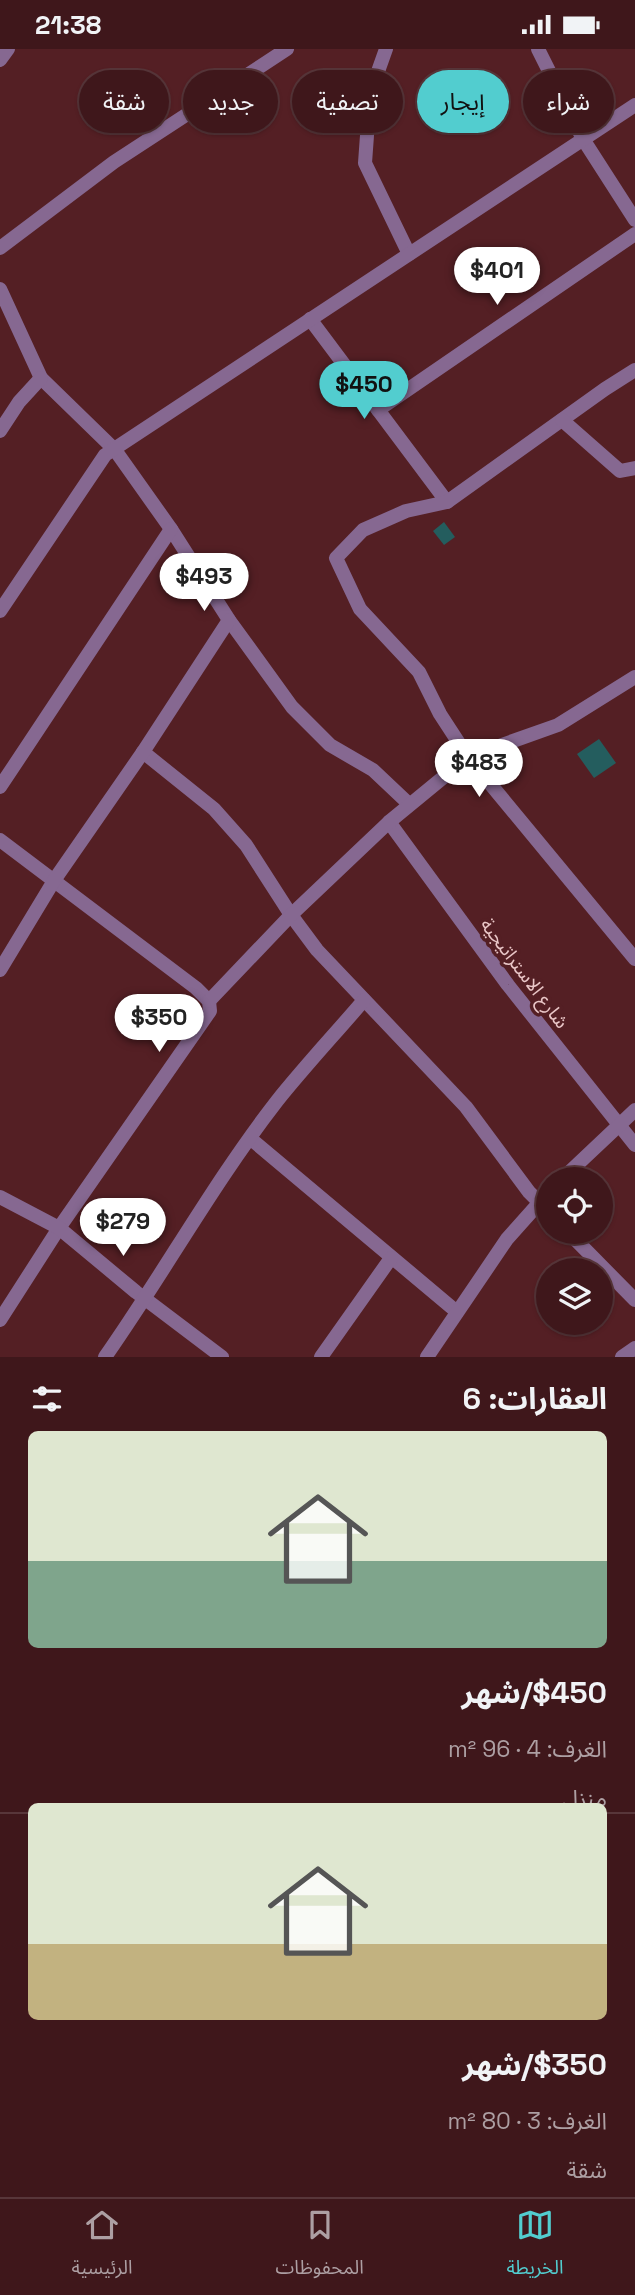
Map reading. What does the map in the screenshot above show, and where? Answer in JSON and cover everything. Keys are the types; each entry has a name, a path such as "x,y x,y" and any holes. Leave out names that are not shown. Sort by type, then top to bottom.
{"street":[{"path":"0,60 8,49"},
{"path":"0,248 114,162 287,49"},
{"path":"386,49 370,94 366,163 409,254"},
{"path":"538,49 583,139 635,220"},
{"path":"0,611 105,455 635,104"},
{"path":"378,410 635,234"},
{"path":"0,289 41,378 115,450 229,620 292,707 330,745 373,770 408,804"},
{"path":"310,319 447,502"},
{"path":"635,370 447,502 406,511 363,530 337,558 360,609 419,672 440,714 468,757 635,959"},
{"path":"0,432 19,402 41,378"},
{"path":"562,420 620,471 635,468"},
{"path":"0,787 171,530"},
{"path":"0,970 55,879 143,753 229,620"},
{"path":"209,1001 291,915 408,804 468,757 558,725 635,677"},
{"path":"143,753 214,809 246,845 317,950 466,1107 529,1192 536,1196"},
{"name":"شارع الاستراتيجية","path":"389,822 508,985 635,1145"},
{"path":"0,840 196,988 209,1001 210,1011 59,1228 0,1320"},
{"path":"105,1357 277,1101 364,1000"},
{"path":"575,1167 635,1110"},
{"path":"251,1139 457,1312"},
{"path":"0,1197 59,1228 145,1299 222,1357"},
{"path":"427,1357 507,1239 536,1211"},
{"path":"580,1244 635,1300"},
{"path":"321,1357 391,1258"},
{"path":"622,1357 635,1349"}],"building":[{"path":"444,522 455,537 444,545 433,531"},
{"path":"599,739 616,763 594,778 577,754"}]}
